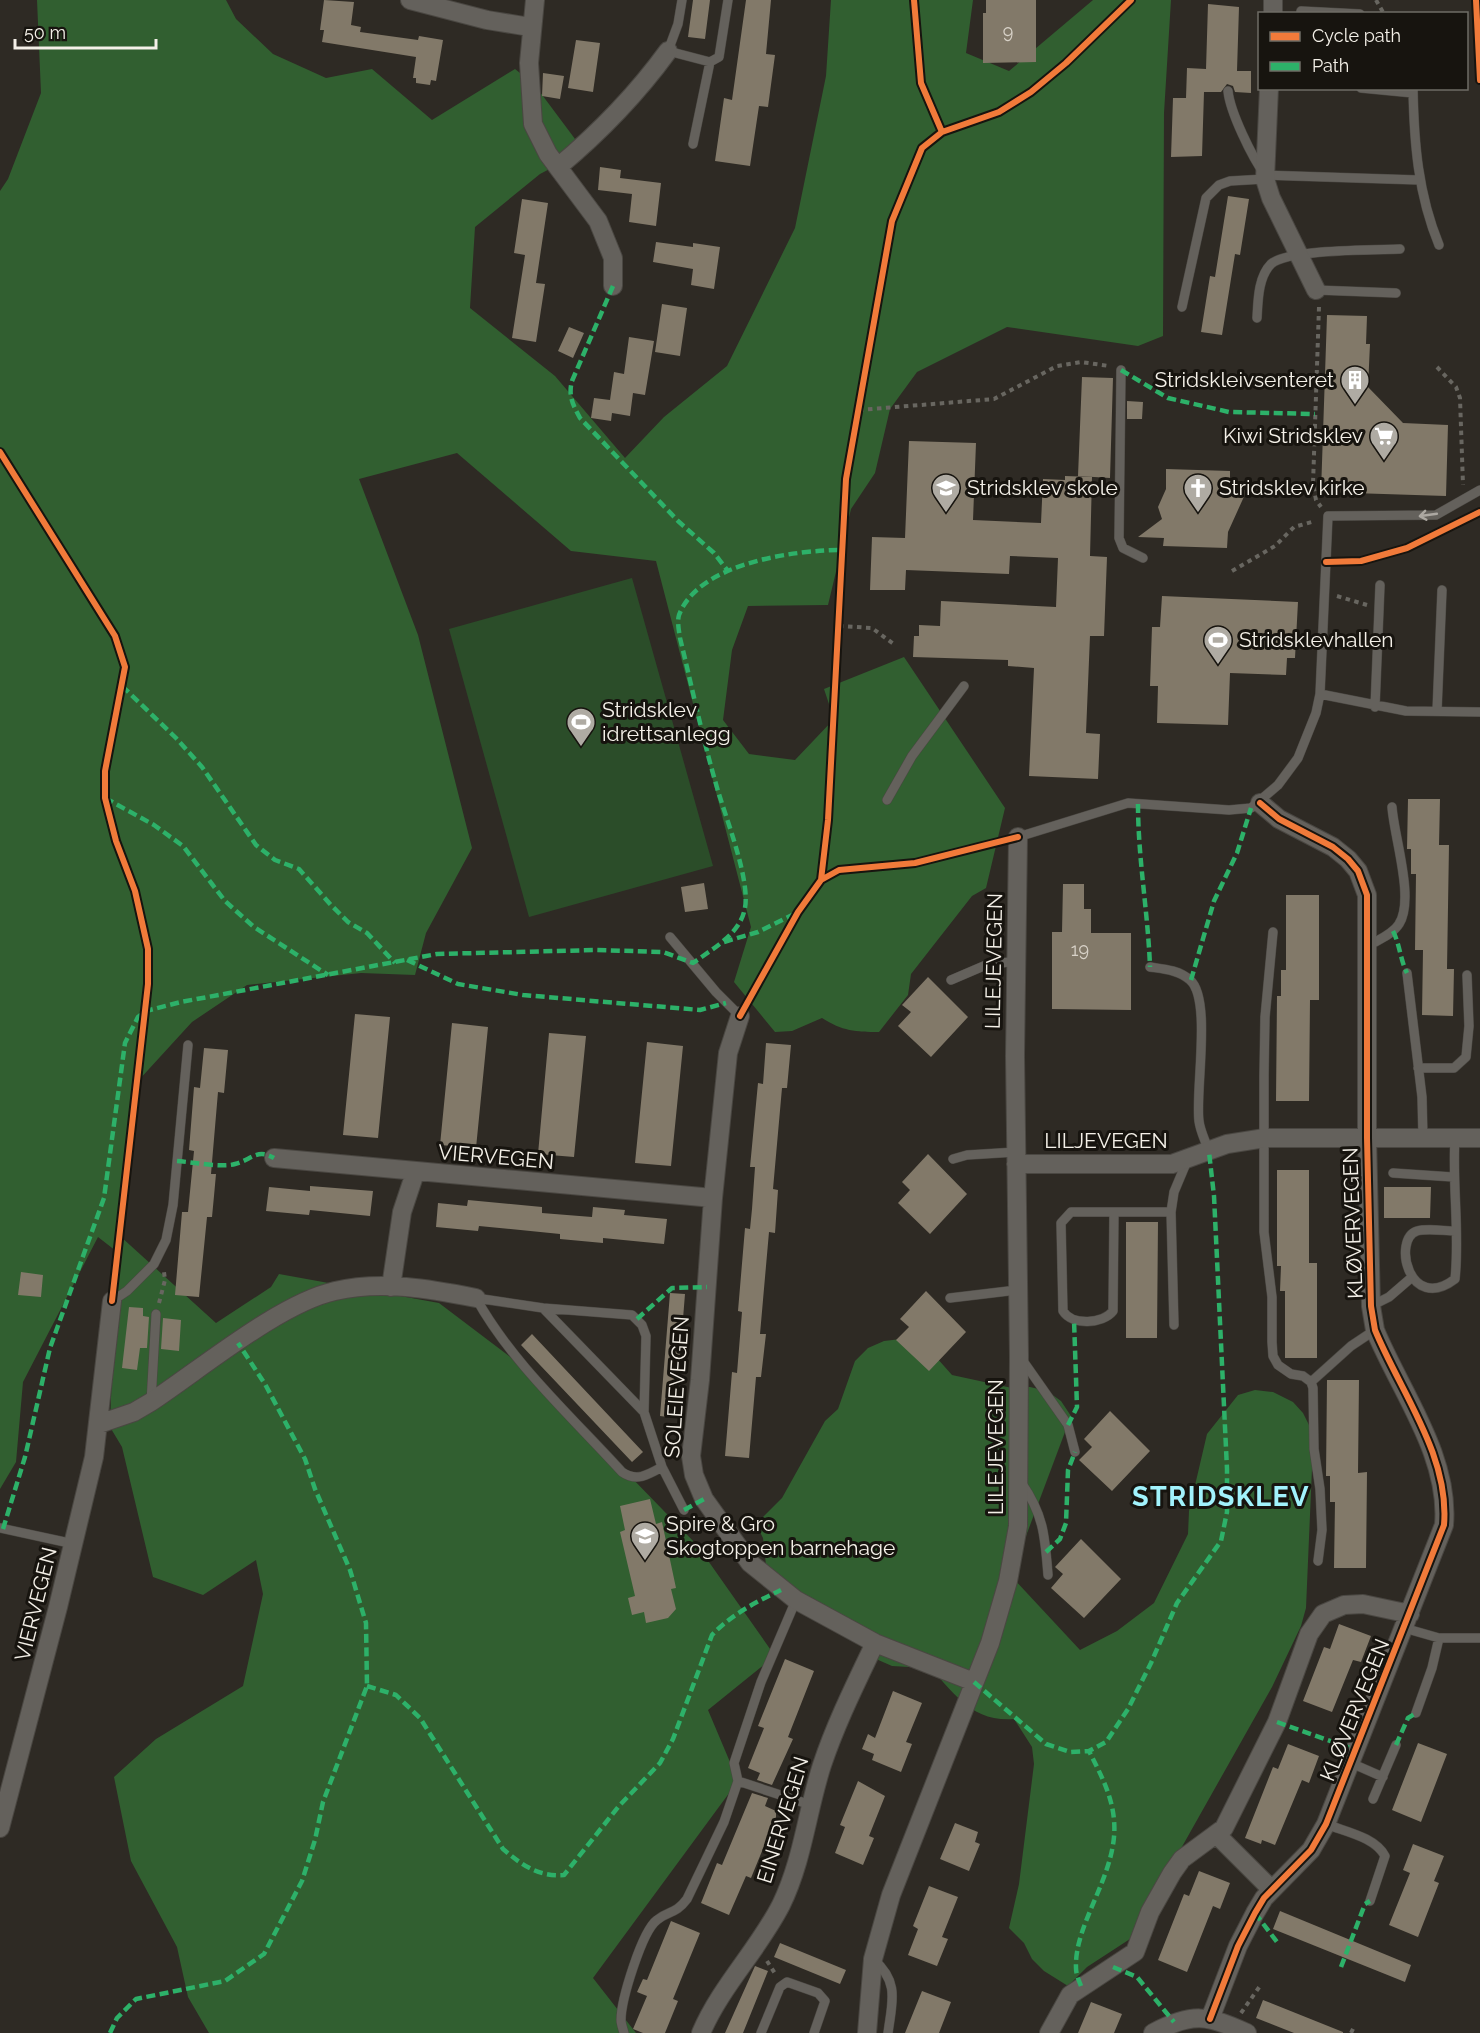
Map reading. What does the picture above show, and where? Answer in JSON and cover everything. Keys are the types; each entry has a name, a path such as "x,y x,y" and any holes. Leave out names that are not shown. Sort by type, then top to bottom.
{"street":[{"path":"410,0 465,15 531,27"},
{"path":"535,0 531,27 529,91 533,124 558,167 598,221 613,258 614,286"},
{"path":"558,167 596,135 622,109 668,51"},
{"path":"1269,90 1265,177 1271,198 1316,290"},
{"name":"KLØVERVEGEN","path":"1210,2019 1250,1921 1272,1890 1311,1850 1326,1824 1444,1525 1446,1504 1440,1475 1374,1330 1371,1306 1367,1138 1366,895 1358,871 1333,847 1279,819 1260,803"},
{"name":"LILEJEVEGEN","path":"867,2033 873,1959 891,1895 990,1643 1008,1581 1018,1526 1019,1356 1016,1158 1018,837"},
{"name":"SOLEIEVEGEN","path":"740,1016 728,1053 713,1198 700,1380 691,1456 694,1475 704,1499 750,1563 796,1600 875,1643 974,1682"},
{"name":"LILJEVEGEN","path":"1016,1158 1172,1164 1187,1161 1227,1144 1265,1138 1480,1138"},
{"name":"VIERVEGEN","path":"274,1158 415,1173 713,1198"},
{"path":"391,1287 402,1212 415,1173"},
{"path":"99,1424 134,1412 152,1402 298,1304 334,1291 361,1287 391,1287 429,1289 476,1298"},
{"name":"VIERVEGEN","path":"0,1828 74,1544 94,1457 112,1301"},
{"path":"1049,2033 1070,1995 1135,1952 1150,1912 1172,1873 1193,1850 1217,1835 1237,1806 1277,1722 1309,1634 1323,1614 1344,1605 1363,1604 1407,1621"},
{"name":"EINERVEGEN","path":"701,2033 731,1977 781,1905 797,1863 823,1764 875,1643"},
{"path":"1217,1835 1272,1890"},
{"path":"1153,2033 1174,2022 1203,2017 1241,2031"}],"lane":[{"path":"682,0 678,24 668,51 710,62 719,57 728,0"},
{"path":"1301,11 1321,12"},
{"path":"693,144 710,62"},
{"path":"1395,90 1413,91 1419,180 1427,215 1439,246"},
{"path":"1228,91 1229,106 1238,121 1255,162 1265,177"},
{"path":"1182,307 1206,198 1219,185 1230,181 1265,177 1419,180"},
{"path":"1257,318 1262,282 1270,265 1284,256 1400,249"},
{"path":"1316,290 1396,293"},
{"path":"1121,370 1119,538 1123,548 1143,558"},
{"path":"1018,837 1128,803 1228,810 1251,808 1260,803 1298,758 1316,713 1320,694 1328,516 1421,517 1436,515 1480,490"},
{"path":"1375,706 1380,585"},
{"path":"1437,711 1442,590"},
{"path":"886,800 912,756 964,686"},
{"path":"1320,694 1375,706 1480,712"},
{"path":"1368,946 1393,931 1399,924 1404,910 1403,871 1393,825 1392,807"},
{"path":"1274,932 1265,1017 1264,1232 1272,1297 1273,1356 1282,1369 1311,1382"},
{"path":"670,937 716,992 740,1016"},
{"path":"951,980 986,965 1017,961"},
{"path":"1150,968 1174,971 1191,980 1198,994 1201,1018 1199,1121 1209,1152"},
{"path":"1407,973 1423,1138"},
{"path":"1418,1068 1454,1068 1466,1058 1469,1026 1467,975"},
{"path":"112,1301 127,1292 162,1254 173,1205 188,1045"},
{"path":"1455,1138 1453,1177 1455,1231 1455,1279 1442,1287 1422,1287 1410,1278 1406,1243 1410,1237 1417,1231 1455,1231"},
{"path":"953,1159 967,1155 1016,1158"},
{"path":"1174,1325 1171,1212 1174,1192 1187,1161"},
{"path":"1393,1173 1453,1177"},
{"path":"1114,1212 1113,1311 1102,1320 1074,1320 1067,1317 1063,1311 1061,1223 1071,1212 1114,1212 1171,1212"},
{"path":"1371,1306 1389,1297 1410,1278"},
{"path":"950,1298 1017,1290"},
{"path":"476,1298 543,1308 622,1312 637,1319 646,1336 644,1412 662,1467 684,1510"},
{"path":"476,1298 490,1323 512,1352 622,1472 630,1478 638,1478 662,1467"},
{"path":"543,1308 644,1412"},
{"path":"152,1402 156,1314"},
{"path":"1311,1382 1351,1346 1374,1330"},
{"path":"1019,1356 1068,1425 1075,1452"},
{"path":"1311,1382 1322,1530 1318,1561"},
{"path":"1018,1478 1035,1501 1044,1526 1048,1575"},
{"path":"0,1528 74,1544"},
{"path":"624,2033 621,2020 626,1990 648,1932 656,1920 678,1910 687,1899 724,1822 738,1781 734,1763 761,1683 796,1600"},
{"path":"1407,1621 1439,1638 1480,1638"},
{"path":"1416,1713 1439,1638"},
{"path":"1373,1799 1396,1745"},
{"path":"1351,1763 1383,1777"},
{"path":"738,1781 811,1805"},
{"path":"1326,1824 1375,1843 1382,1850 1385,1856 1383,1865 1370,1901"},
{"path":"873,1959 886,1970 893,1988 888,2033"},
{"path":"761,2033 783,1984 792,1983 823,1996 824,2008 814,2033"}],"path":[{"path":"1232,571 1275,546 1294,527 1328,516 1316,500 1313,484 1320,309 1316,290"},
{"path":"859,410 994,399 1056,366 1082,362 1121,370"},
{"path":"1437,367 1456,387 1460,398 1464,500"},
{"path":"857,421 860,400"},
{"path":"1324,592 1379,608"},
{"path":"839,636 840,615"},
{"path":"839,626 872,628 895,645"},
{"path":"156,1314 165,1280 162,1254"},
{"path":"756,1942 783,1984"},
{"path":"1241,2031 1243,2008 1260,1986"},
{"path":"1352,2033 1355,2025"}],"green space":[{"path":"37,0 226,0 236,19 273,54 326,78 372,69 432,120 515,69 534,84 584,151 540,174 475,227 470,308 555,376 625,458 664,417 727,366 795,228 826,76 831,0 973,0 966,53 1009,71 1093,0 1171,0 1164,113 1163,336 1138,346 1007,327 917,372 890,409 875,473 851,509 828,605 748,606 732,650 723,720 749,754 795,760 834,719 824,689 904,657 1005,808 986,888 972,896 911,974 908,995 879,1032 849,1030 822,1018 792,1031 775,1032 734,982 751,927 656,561 571,551 457,453 359,479 418,635 472,848 426,933 415,975 361,973 247,985 192,1022 138,1081 120,1236 216,1323 271,1287 279,1274 439,1303 525,1368 697,1545 775,1656 708,1710 738,1781 593,1978 636,2033 209,2033 188,1997 177,1947 131,1861 114,1777 156,1739 243,1686 263,1594 256,1560 203,1595 153,1577 122,1447 110,1427 116,1251 98,1237 23,1382 16,1462 0,1489 0,191 8,179 41,93"},
{"name":"Stridsklev idrettsanlegg","path":"632,578 713,866 529,917 449,629"},
{"path":"901,1339 936,1357 952,1375 1012,1388 1030,1387 1047,1391 1061,1401 1071,1416 1011,1576 1080,1650 1117,1631 1154,1603 1188,1534 1189,1511 1207,1434 1238,1395 1255,1390 1273,1392 1293,1402 1303,1413 1311,1429 1313,1445 1306,1608 1301,1626 1272,1687 1130,1939 1087,1967 1068,1986 1044,1971 1032,1959 1024,1943 1009,1928 1019,1884 1034,1764 1032,1747 1014,1719 998,1719 974,1710 964,1703 926,1664 909,1667 892,1666 876,1659 860,1642 767,1574 763,1538 756,1524 782,1498 825,1421 838,1409 855,1361 868,1348 884,1341"}],"building":[{"path":"324,0 354,2 351,25 361,27 360,32 418,40 419,36 443,40 436,81 431,80 430,85 416,83 416,78 413,78 416,57 322,42 324,30 320,30"},
{"path":"693,0 710,0 705,39 688,37"},
{"path":"746,0 771,0 766,54 775,55 768,107 759,106 750,166 715,161 724,98 732,100"},
{"path":"986,0 1036,0 1036,62 983,63 983,13 986,13"},
{"path":"1208,4 1239,7 1237,71 1251,71 1251,93 1235,92 1233,86 1227,84 1221,92 1204,92 1202,156 1171,157 1173,98 1186,98 1187,68 1206,69"},
{"path":"576,40 600,43 593,92 568,88"},
{"path":"543,73 564,76 560,99 542,96"},
{"path":"600,167 621,170 620,178 661,183 656,226 629,222 632,194 598,190"},
{"path":"1228,196 1249,199 1240,255 1235,254 1222,335 1201,332 1210,276 1215,277"},
{"path":"522,199 548,203 536,283 545,284 536,342 512,338 525,255 514,253"},
{"path":"656,242 693,247 693,243 720,247 714,289 691,285 693,269 653,262"},
{"path":"662,304 687,308 680,356 655,352"},
{"name":"Stridskleivsenteret","path":"1327,315 1367,316 1366,344 1370,344 1368,387 1403,423 1448,425 1446,496 1321,492"},
{"path":"569,327 584,333 573,358 558,351"},
{"path":"629,337 654,341 645,395 633,393 630,416 612,413 611,421 591,418 594,398 610,400 614,372 624,374"},
{"path":"1082,377 1113,378 1110,478 1078,476"},
{"path":"1127,401 1143,402 1142,419 1127,419"},
{"path":"909,441 976,443 973,520 1041,523 1043,479 1065,480 1065,476 1092,477 1090,556 1107,557 1104,636 1090,636 1086,733 1100,734 1098,779 1029,776 1034,668 1008,666 1008,660 913,657 914,636 919,636 919,625 940,626 941,601 1056,607 1058,558 1010,556 1009,574 906,570 905,590 870,590 872,537 905,538"},
{"name":"Stridsklev kirke","path":"1166,469 1230,471 1230,490 1247,490 1228,532 1227,548 1163,546 1164,538 1138,537 1162,519 1158,507 1166,489"},
{"name":"Stridsklevhallen","path":"1162,596 1298,602 1295,658 1287,658 1286,675 1230,673 1228,725 1157,723 1158,686 1150,686 1152,627 1160,627"},
{"path":"1408,799 1440,799 1439,845 1449,845 1447,969 1454,969 1453,1016 1422,1015 1423,950 1415,950 1416,874 1411,874 1411,849 1407,849"},
{"path":"704,883 708,909 685,912 681,887"},
{"path":"1063,884 1084,884 1084,909 1091,909 1091,933 1131,933 1131,1010 1052,1009 1052,932 1062,932"},
{"path":"1286,895 1319,895 1319,1000 1310,1000 1309,1101 1276,1101 1277,996 1281,996 1281,970 1286,970"},
{"path":"928,977 968,1017 931,1057 898,1026 911,1012 902,1005"},
{"path":"355,1014 390,1017 378,1138 343,1135"},
{"path":"452,1023 488,1027 476,1148 440,1145"},
{"path":"549,1033 586,1036 574,1157 538,1154"},
{"path":"647,1042 683,1046 671,1166 635,1163"},
{"path":"766,1043 791,1045 787,1088 782,1088 773,1189 778,1190 775,1233 769,1232 760,1334 766,1334 761,1377 756,1377 749,1458 725,1456 732,1372 737,1373 742,1312 738,1311 745,1228 750,1229 752,1209 755,1167 750,1167 758,1083 763,1084"},
{"path":"204,1048 228,1050 224,1093 218,1092 211,1174 216,1174 214,1196 212,1217 207,1217 199,1297 175,1295 182,1212 188,1212 194,1151 189,1150 194,1087 200,1088"},
{"path":"928,1154 967,1194 930,1234 898,1203 910,1190 902,1182"},
{"path":"1277,1170 1309,1170 1309,1263 1317,1263 1317,1358 1285,1358 1285,1291 1280,1291 1281,1266 1277,1266"},
{"path":"310,1186 373,1191 370,1216 310,1210 309,1215 266,1211 269,1187 310,1191"},
{"path":"1384,1187 1431,1187 1430,1218 1384,1218"},
{"path":"468,1200 542,1207 542,1213 592,1217 593,1207 625,1210 624,1215 667,1219 664,1244 603,1238 603,1243 560,1239 560,1234 479,1226 478,1231 436,1227 438,1203 467,1206"},
{"path":"1126,1222 1158,1222 1157,1338 1126,1338"},
{"path":"21,1272 43,1275 41,1297 18,1295"},
{"path":"926,1291 966,1332 929,1371 896,1340 909,1327 900,1319"},
{"path":"670,1293 685,1294 675,1418 660,1416"},
{"path":"129,1307 143,1308 143,1316 149,1317 147,1348 140,1348 137,1370 122,1368"},
{"path":"163,1318 181,1320 179,1351 161,1349"},
{"path":"532,1334 643,1452 632,1462 521,1345"},
{"path":"1327,1380 1359,1380 1358,1473 1367,1472 1366,1568 1334,1568 1335,1502 1330,1502 1330,1476 1326,1476"},
{"path":"1110,1411 1150,1451 1112,1491 1079,1460 1092,1447 1084,1439"},
{"path":"650,1499 656,1524 662,1522 676,1588 671,1589 676,1609 668,1618 646,1623 644,1612 632,1615 628,1598 635,1596 620,1532 625,1530 620,1506"},
{"path":"1081,1539 1121,1579 1084,1618 1051,1588 1063,1574 1055,1567"},
{"path":"1339,1624 1371,1636 1361,1662 1353,1660 1332,1712 1303,1701 1324,1647 1330,1649"},
{"path":"785,1659 814,1671 788,1737 793,1739 772,1785 757,1780 760,1773 748,1768 764,1728 758,1726"},
{"path":"893,1691 922,1703 906,1742 912,1744 901,1772 872,1760 874,1754 862,1749 868,1734 875,1738"},
{"path":"1418,1743 1447,1754 1421,1822 1392,1810"},
{"path":"1288,1744 1319,1756 1309,1783 1302,1780 1275,1845 1262,1840 1261,1844 1245,1838 1273,1767 1278,1769"},
{"path":"858,1781 885,1796 869,1836 874,1838 863,1865 835,1853 845,1827 840,1825"},
{"path":"752,1793 768,1798 765,1806 776,1811 776,1817 751,1878 746,1876 729,1915 701,1903 717,1863 722,1865"},
{"path":"955,1823 978,1832 975,1842 980,1844 969,1871 940,1859"},
{"path":"1413,1844 1444,1856 1434,1881 1439,1883 1418,1937 1389,1925 1410,1873 1403,1870"},
{"path":"1199,1871 1230,1883 1220,1909 1213,1906 1187,1972 1158,1960 1184,1894 1189,1896"},
{"path":"929,1886 958,1897 942,1937 948,1939 937,1966 908,1955 918,1929 913,1926"},
{"path":"1280,1911 1411,1965 1405,1982 1273,1929"},
{"path":"671,1921 700,1933 673,1999 678,2001 665,2033 643,2033 633,2029 647,1996 637,1992 643,1979 647,1980"},
{"path":"780,1943 846,1970 840,1984 774,1957"},
{"path":"755,1966 768,1971 743,2033 725,2033"},
{"path":"922,1991 951,2002 939,2033 905,2033"},
{"path":"1263,2000 1343,2033 1294,2033 1256,2018"},
{"path":"1091,2002 1122,2014 1114,2033 1078,2033"}],"marked path":[{"path":"613,286 572,381 573,405 580,418 678,521 714,553 728,571"},
{"path":"1121,370 1168,398 1229,412 1315,414"},
{"path":"3,1529 25,1457 50,1348 104,1198 125,1043 138,1017 146,1011 181,1002 437,954 597,950 663,952 693,963 723,941 736,928 744,912 746,900 741,867 711,766 680,638 679,615 690,597 706,582 727,571 776,557 844,550"},
{"path":"122,686 176,738 202,767 256,845 275,860 299,869 348,922 367,933 395,963"},
{"path":"105,798 154,825 183,846 225,901 254,927 328,975"},
{"path":"1138,804 1150,967"},
{"path":"1191,980 1214,901 1237,853 1251,808"},
{"path":"724,942 758,932 796,913"},
{"path":"1393,931 1407,973"},
{"path":"407,960 458,984 523,995 700,1010 726,1003"},
{"path":"974,1682 1046,1744 1070,1752 1089,1751 1106,1742 1128,1709 1177,1603 1221,1541 1227,1512 1227,1469 1214,1196 1209,1152"},
{"path":"177,1161 223,1165 235,1164 258,1154 274,1158"},
{"path":"637,1319 672,1288 707,1287"},
{"path":"1068,1425 1077,1407 1074,1320"},
{"path":"110,2033 117,2018 136,1999 225,1981 264,1954 302,1881 315,1840 323,1802 367,1686 366,1623 350,1570 315,1489 305,1459 265,1384 238,1343"},
{"path":"1046,1552 1060,1539 1066,1523 1068,1470 1075,1452"},
{"path":"684,1510 704,1499"},
{"path":"367,1686 396,1695 420,1718 503,1849 538,1872 564,1875 619,1806 660,1763 673,1739 712,1635 736,1615 781,1590"},
{"path":"1396,1745 1408,1718 1416,1713"},
{"path":"1277,1722 1356,1750"},
{"path":"1081,1986 1076,1970 1077,1951 1088,1915 1104,1878 1114,1840 1111,1802 1089,1751"},
{"path":"1341,1967 1365,1904 1370,1901"},
{"path":"1255,1913 1277,1942"},
{"path":"1113,1967 1137,1977 1174,2022"}],"cycle path":[{"path":"914,0 921,83 942,132"},
{"path":"740,1016 798,912 821,880 828,820 846,479 892,221 922,148 942,132 999,112 1031,92 1066,63 1131,0"},
{"path":"1476,0 1480,80"},
{"path":"0,452 115,636 125,667 105,771 105,798 116,841 135,891 148,949 148,984 112,1301"},
{"path":"1326,562 1361,561 1407,548 1480,512"},
{"path":"1210,2019 1238,1946 1255,1913 1264,1898 1311,1850 1326,1824 1444,1525 1444,1499 1431,1449 1375,1330 1371,1306 1367,1138 1367,895 1358,871 1348,859 1333,847 1279,819 1260,803"},
{"path":"821,880 839,870 915,863 1018,837"}],"place":[{"name":"Stridskleivsenteret","path":"1355,406"},
{"name":"Kiwi Stridsklev","path":"1384,462"},
{"name":"Stridsklev skole","path":"946,514"},
{"name":"Stridsklev kirke","path":"1198,514"},
{"name":"Stridsklevhallen","path":"1218,666"},
{"name":"Stridsklev idrettsanlegg","path":"581,748"},
{"name":"Spire & Gro Skogtoppen barnehage","path":"645,1562"}],"district":[{"name":"STRIDSKLEV","path":"1221,1497"}]}
